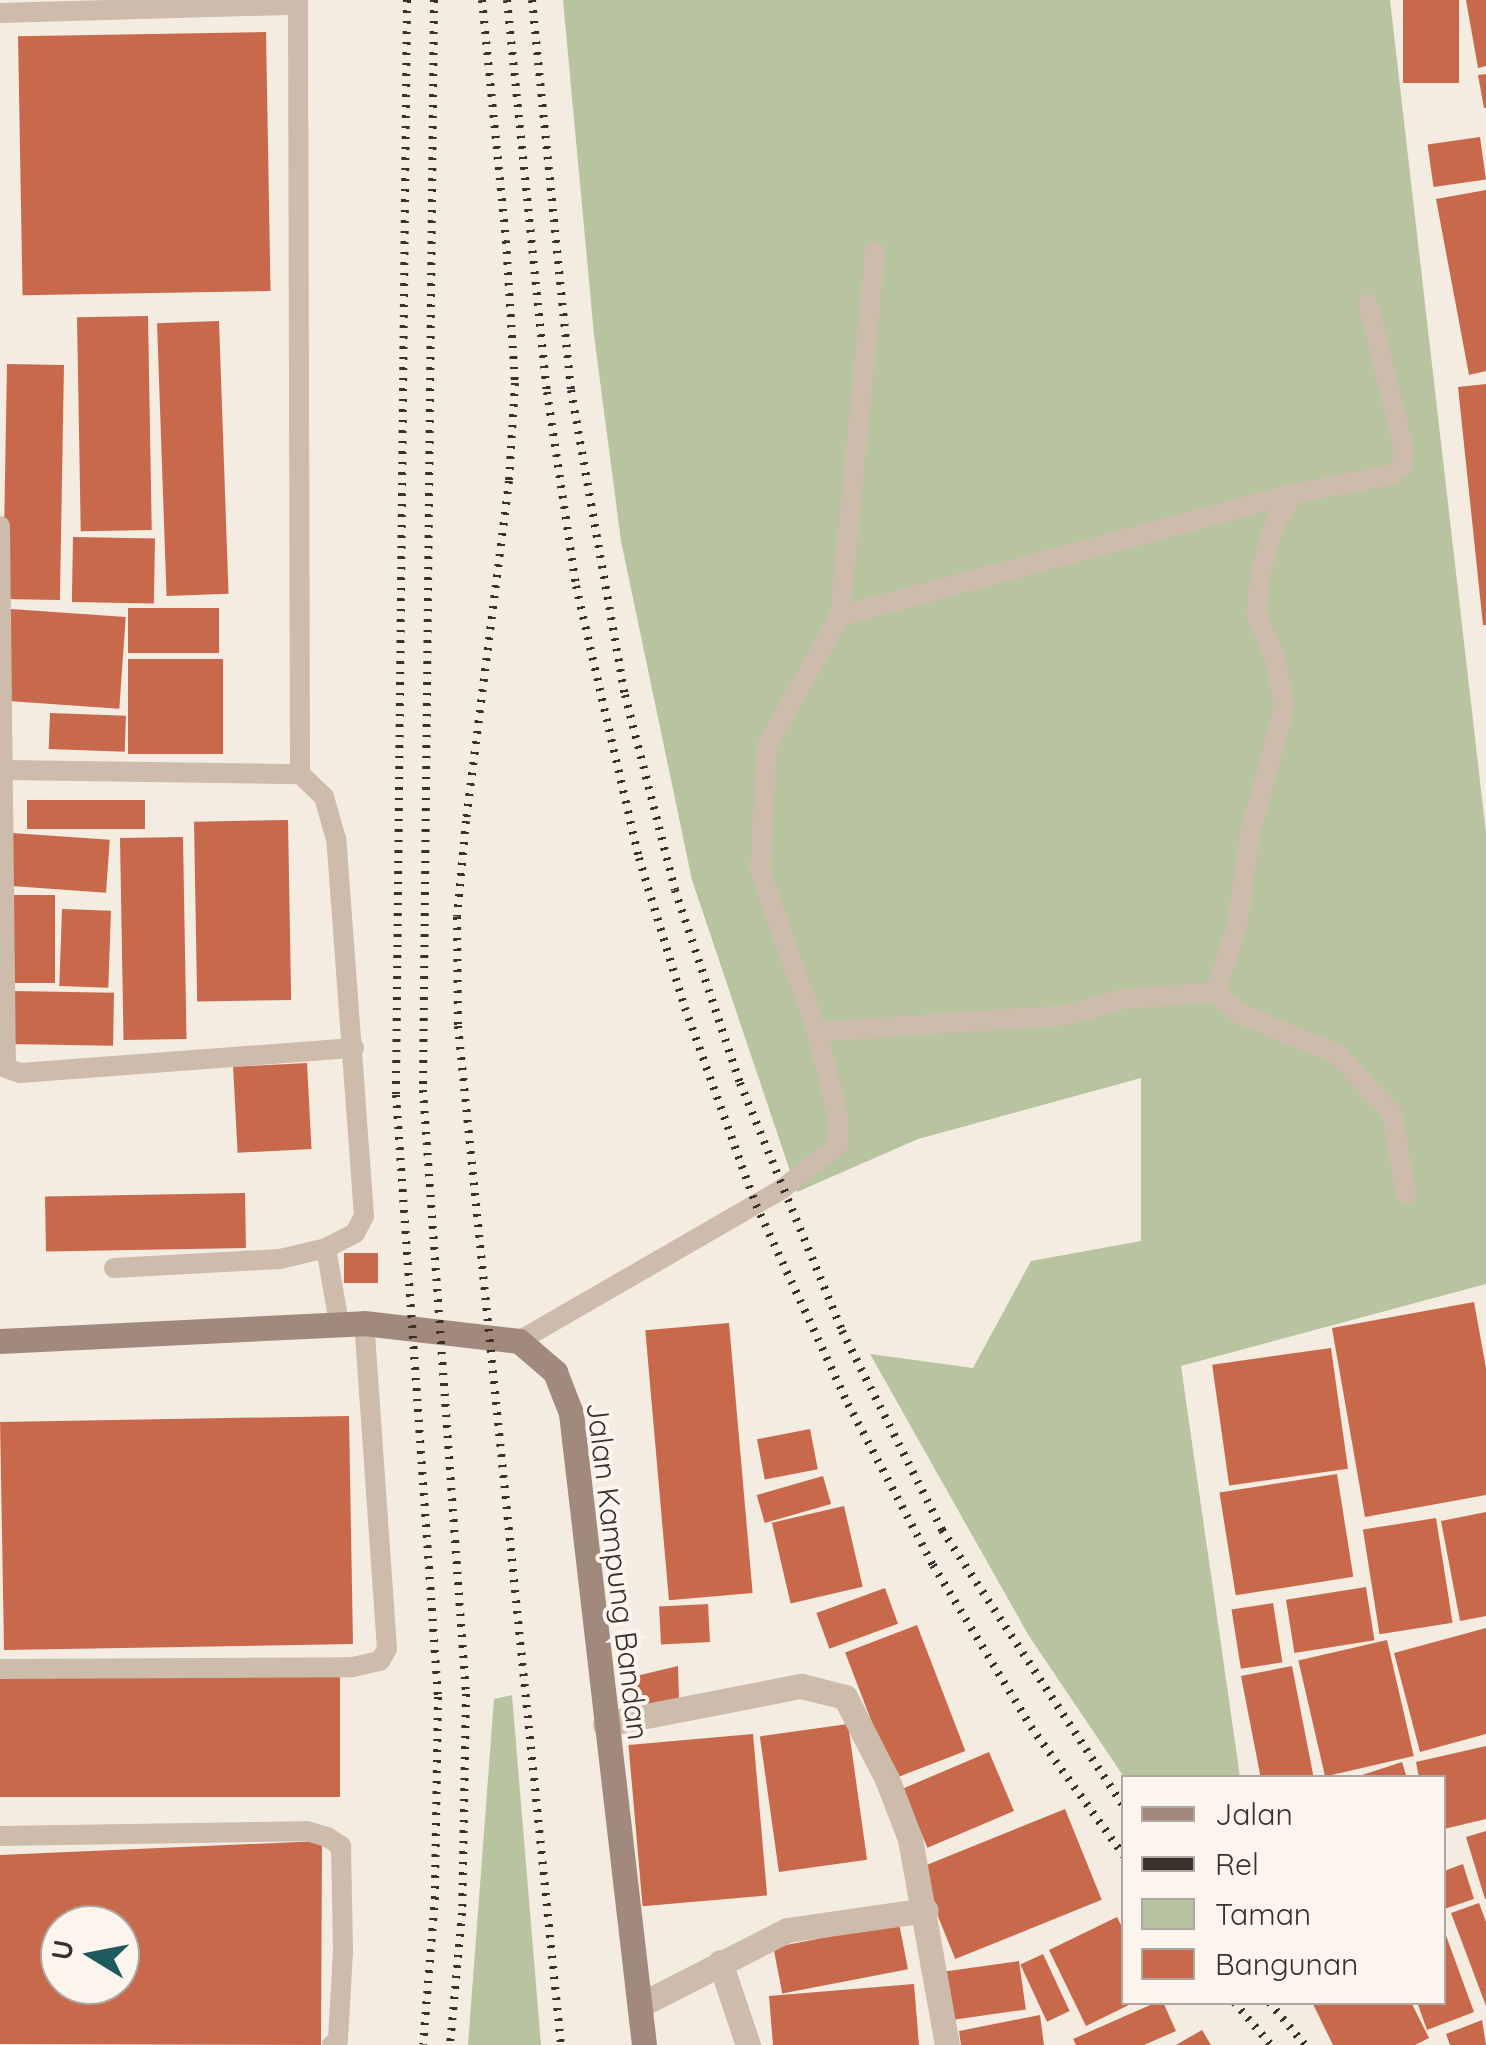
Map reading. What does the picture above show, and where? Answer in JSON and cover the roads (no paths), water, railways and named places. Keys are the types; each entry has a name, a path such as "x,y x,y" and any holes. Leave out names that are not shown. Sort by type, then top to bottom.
{"street":[{"path":"0,1340 352,1323 519,1342"},
{"name":"Jalan Kampung Bandan","path":"519,1342 556,1372 572,1414 644,2045"},
{"path":"605,1724 801,1686 845,1697 904,1824 926,1910 947,2045"},
{"path":"640,2005 787,1930 926,1910"},
{"path":"720,1962 748,2045"}],"lane":[{"path":"0,12 296,2 300,774"},
{"path":"519,1342 782,1189 838,1145 838,1116 816,1032 760,871 767,744 840,616 875,252"},
{"path":"840,616 1295,493 1391,475 1402,464 1404,450 1368,303"},
{"path":"1216,992 1236,926 1250,836 1284,707 1276,660 1256,614 1260,570 1276,521 1295,493"},
{"path":"0,526 6,1068 20,1072 354,1048"},
{"path":"4,770 300,774 324,797 336,839 364,1216 356,1234 326,1248 280,1259 114,1268"},
{"path":"816,1032 1066,1015 1123,1000 1216,992 1240,1014 1337,1054 1392,1113 1406,1194"},
{"path":"0,1669 353,1667 380,1661 386,1649 352,1323 326,1248"},
{"path":"0,1836 307,1831 327,1837 340,1846 341,1864 342,1968 338,2040 332,2045"}],"railway":[{"path":"407,0 396,1095 438,1697 435,1897 423,2045"},
{"path":"434,0 423,1090 466,1694 462,1913 450,2045"},
{"path":"482,0 506,241 515,383 509,481 457,917 458,1026 561,2045"},
{"path":"507,0 547,392 576,586 639,858 685,1008 756,1205 848,1404 933,1565 1031,1727 1121,1852"},
{"path":"532,0 571,390 625,695 675,890 740,1083 842,1331 942,1530 1121,1802"},
{"path":"1237,2005 1271,2045"},
{"path":"1272,2005 1305,2045"}]}
